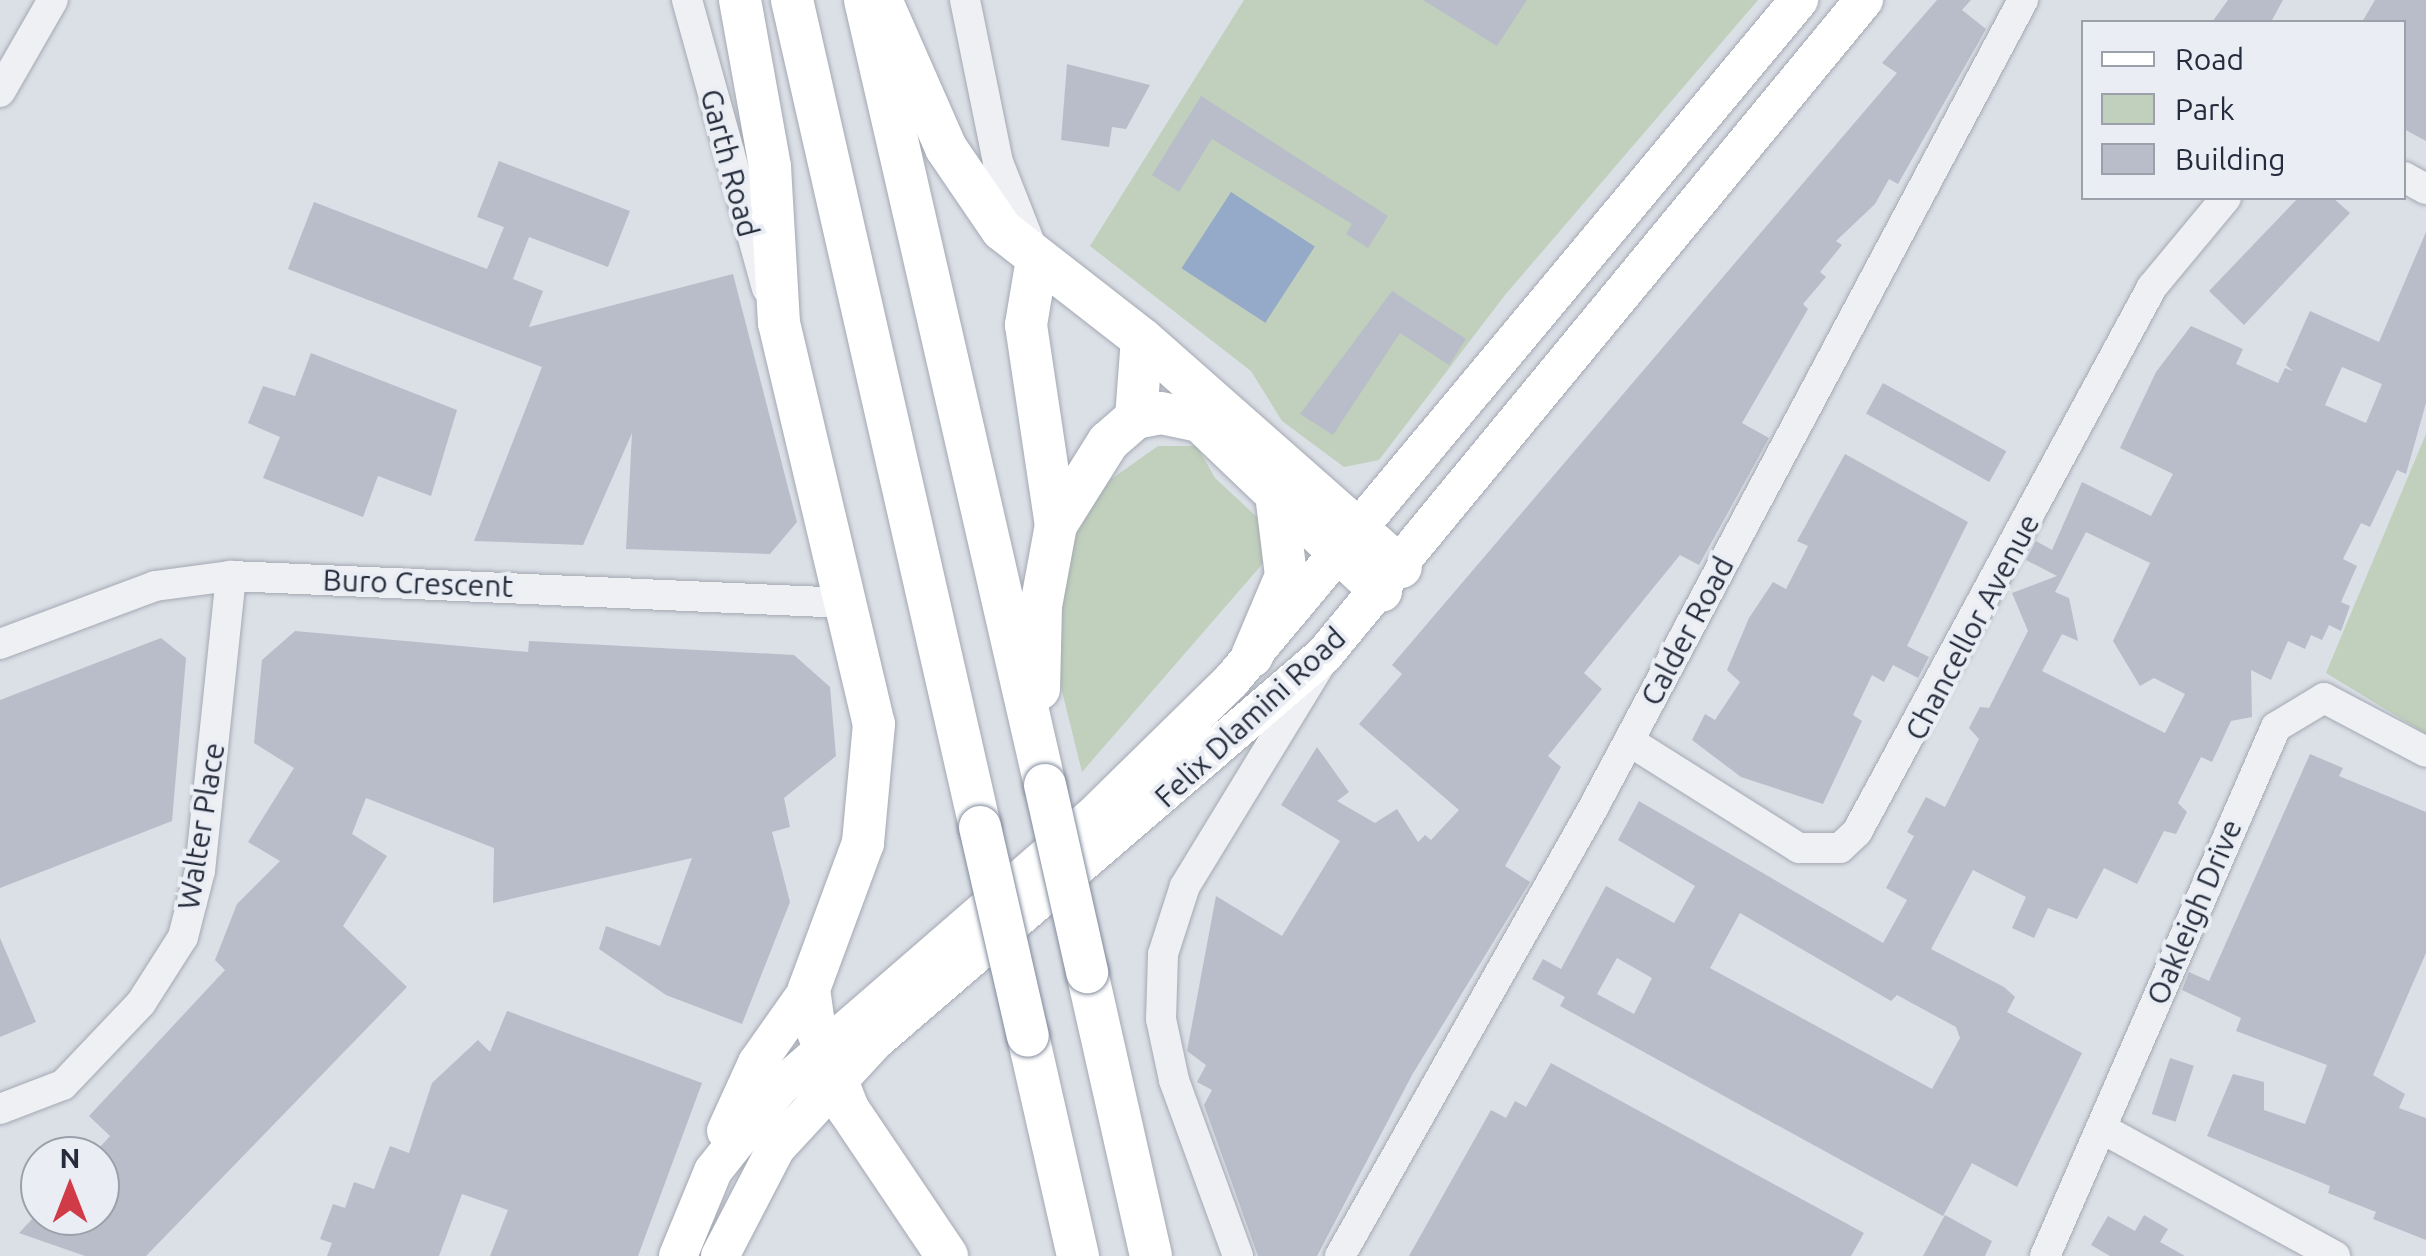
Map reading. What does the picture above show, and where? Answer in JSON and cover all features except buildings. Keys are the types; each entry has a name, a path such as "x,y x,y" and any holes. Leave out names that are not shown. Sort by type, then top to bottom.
{"highway":[{"path":"740,0 770,167 779,324 874,724 871,792 849,894 809,989 828,1065 947,1256"},
{"path":"792,0 1078,1256"},
{"path":"866,0 1151,1256"},
{"path":"880,0 968,186 1037,260 1142,340 1391,579"},
{"path":"1037,260 1026,325 1056,525 1041,606 1042,769"},
{"path":"1136,418 1142,340"},
{"path":"1056,525 1108,442 1136,418 1161,413 1200,421 1276,494 1344,537"},
{"path":"1252,656 1286,576 1276,494"}],"main road":[{"name":"Felix Dlamini Road","path":"678,1256 712,1171 1090,819 1252,656 1344,537 1799,0"},
{"name":"Felix Dlamini Road","path":"720,1256 757,1175 828,1065 875,1041 1324,655 1391,579 1864,0"},
{"path":"712,1171 745,1086 809,989"}],"street":[{"path":"0,92 53,0"},
{"name":"Garth Road","path":"686,0 779,324"},
{"path":"965,0 998,162 1037,260"},
{"name":"Calder Road","path":"1340,1256 1629,741 2022,0"},
{"name":"Chancellor Avenue","path":"1629,741 1800,848 1840,848 1857,832 2152,288 2224,200"},
{"name":"Buro Crescent","path":"0,644 155,586 230,576 846,603"},
{"name":"Walter Place","path":"0,1108 62,1085 141,1004 182,937 200,870 230,576"},
{"path":"1238,1256 1174,1080 1161,1018 1163,954 1184,886 1324,655"},
{"name":"Oakleigh Drive","path":"2046,1256 2276,727 2324,698 2426,752"},
{"path":"2102,1128 2335,1256"}],"green space":[{"path":"1244,0 1758,0 1505,295 1379,460 1344,467 1282,421 1251,371 1090,246"},
{"path":"2426,434 2426,734 2326,673"},
{"path":"1158,446 1197,446 1215,478 1258,518 1265,561 1082,772 1060,683 1057,625 1073,531 1100,487"}],"water":[{"path":"1231,192 1315,246 1265,323 1181,268"}]}
